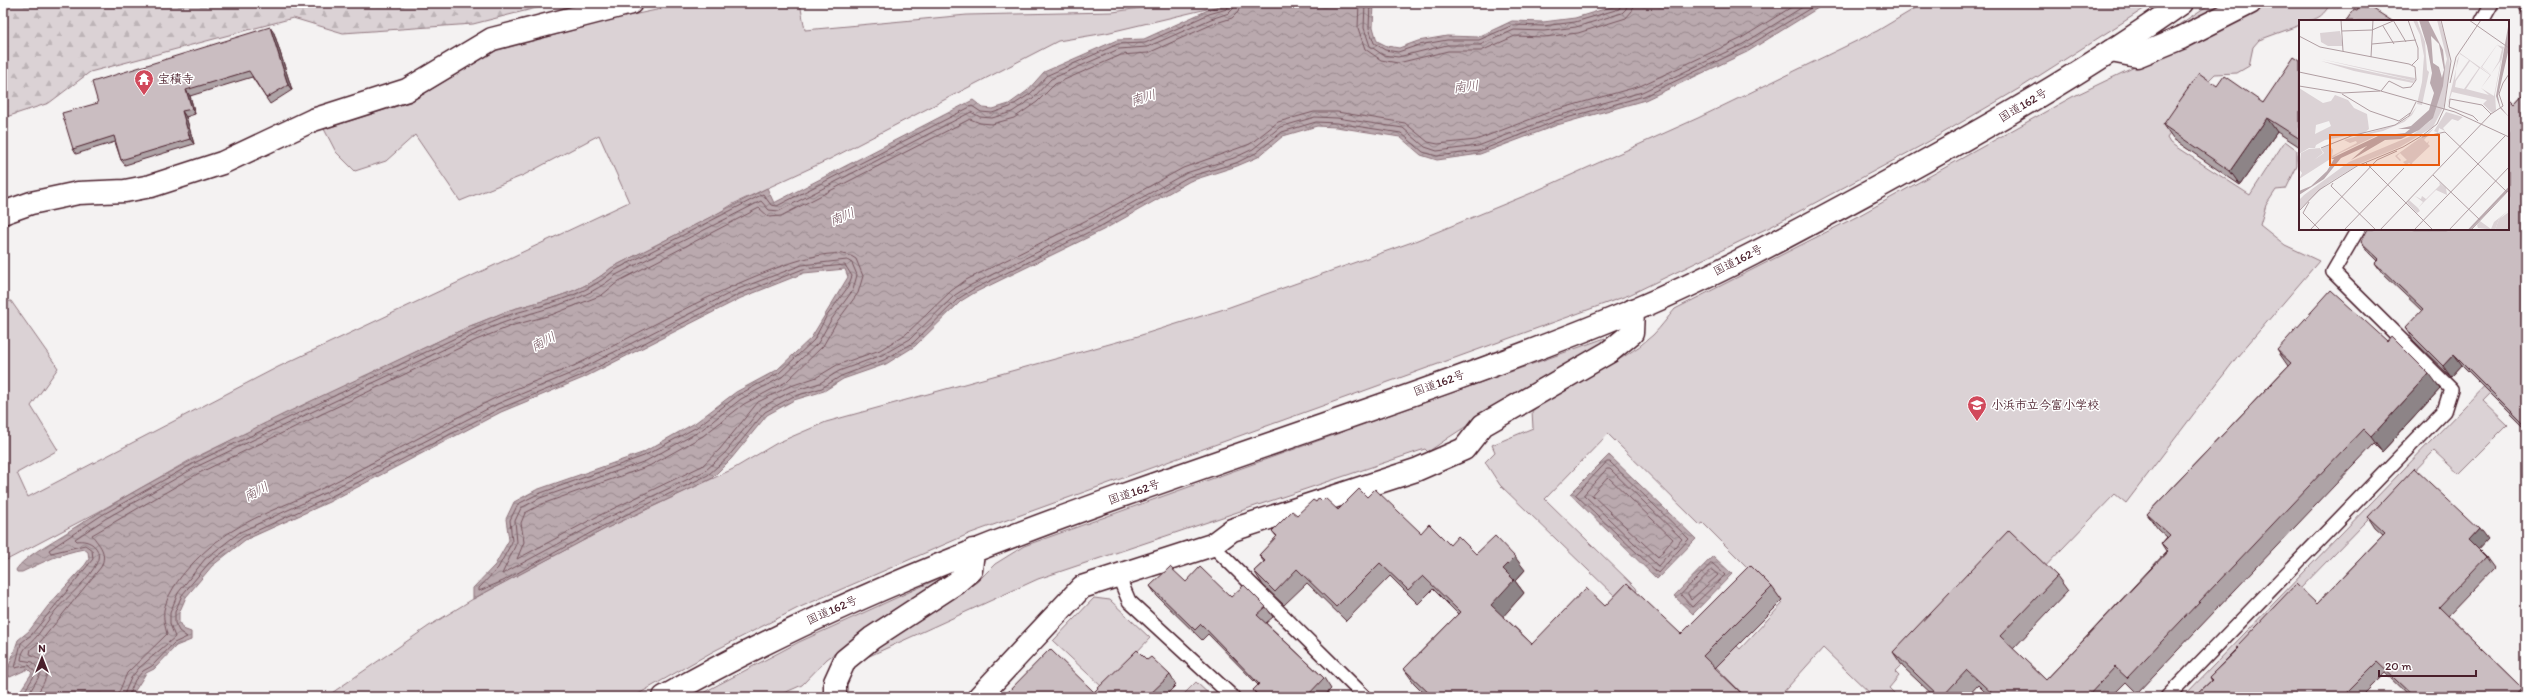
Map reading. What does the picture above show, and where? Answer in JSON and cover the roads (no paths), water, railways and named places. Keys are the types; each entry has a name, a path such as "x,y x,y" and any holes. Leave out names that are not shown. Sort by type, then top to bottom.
{"main road":[{"path":"3,213 31,203 78,193 126,191 151,186 222,163 313,120 407,90 492,39 631,3"},
{"name":"国道162号","path":"664,697 718,666 802,624 973,550 1444,382 1633,310 1698,280 1853,201 1949,148 2111,51 2182,3"},
{"path":"2111,51 2137,56 2181,38 2250,3"},
{"path":"979,697 1082,588 1212,545 1232,530 1416,470 1464,449 1483,425 1609,352 1632,333 1633,310"},
{"path":"836,697 835,682 845,660 872,638 956,583 971,570 973,550"}],"lane":[{"path":"2483,20 2492,3"},
{"path":"2167,697 2444,411 2451,389 2332,272 2357,230"},
{"path":"1212,545 1365,697"},
{"path":"1118,575 1129,601 1233,697"}],"water":[{"name":"南川","path":"1232,3 1374,3 1373,27 1377,41 1387,46 1399,48 1418,41 1447,36 1478,37 1512,21 1543,22 1575,18 1624,3 1826,3 1747,52 1645,100 1557,125 1480,154 1437,160 1421,155 1400,137 1336,127 1317,126 1283,136 1258,157 1237,166 1190,181 1103,230 974,293 961,301 915,346 886,364 843,379 824,391 794,400 767,415 731,459 711,479 605,529 473,599 473,588 495,565 509,540 506,519 514,502 536,490 642,453 695,423 736,392 777,370 811,338 848,277 845,269 804,273 741,298 583,378 501,412 329,502 245,540 212,566 186,597 179,613 179,622 183,629 191,632 191,640 176,646 154,669 146,673 131,697 16,697 32,673 28,669 10,677 6,675 18,640 29,631 48,606 85,565 89,559 88,552 84,549 68,553 52,558 22,572 17,572 16,570 25,560 40,549 166,474 266,422 470,326 510,310 576,290 600,277 611,268 767,188 774,203 973,100 983,108 993,109 1009,104 1027,91 1044,72 1117,40 1144,39 1208,10"},
{"path":"1609,455 1696,539 1657,579 1570,494"},
{"path":"1713,556 1732,574 1693,614 1674,596"}],"place":[{"name":"宝積寺","path":"144,96"},
{"name":"小浜市立今富小学校","path":"1977,422"}]}
